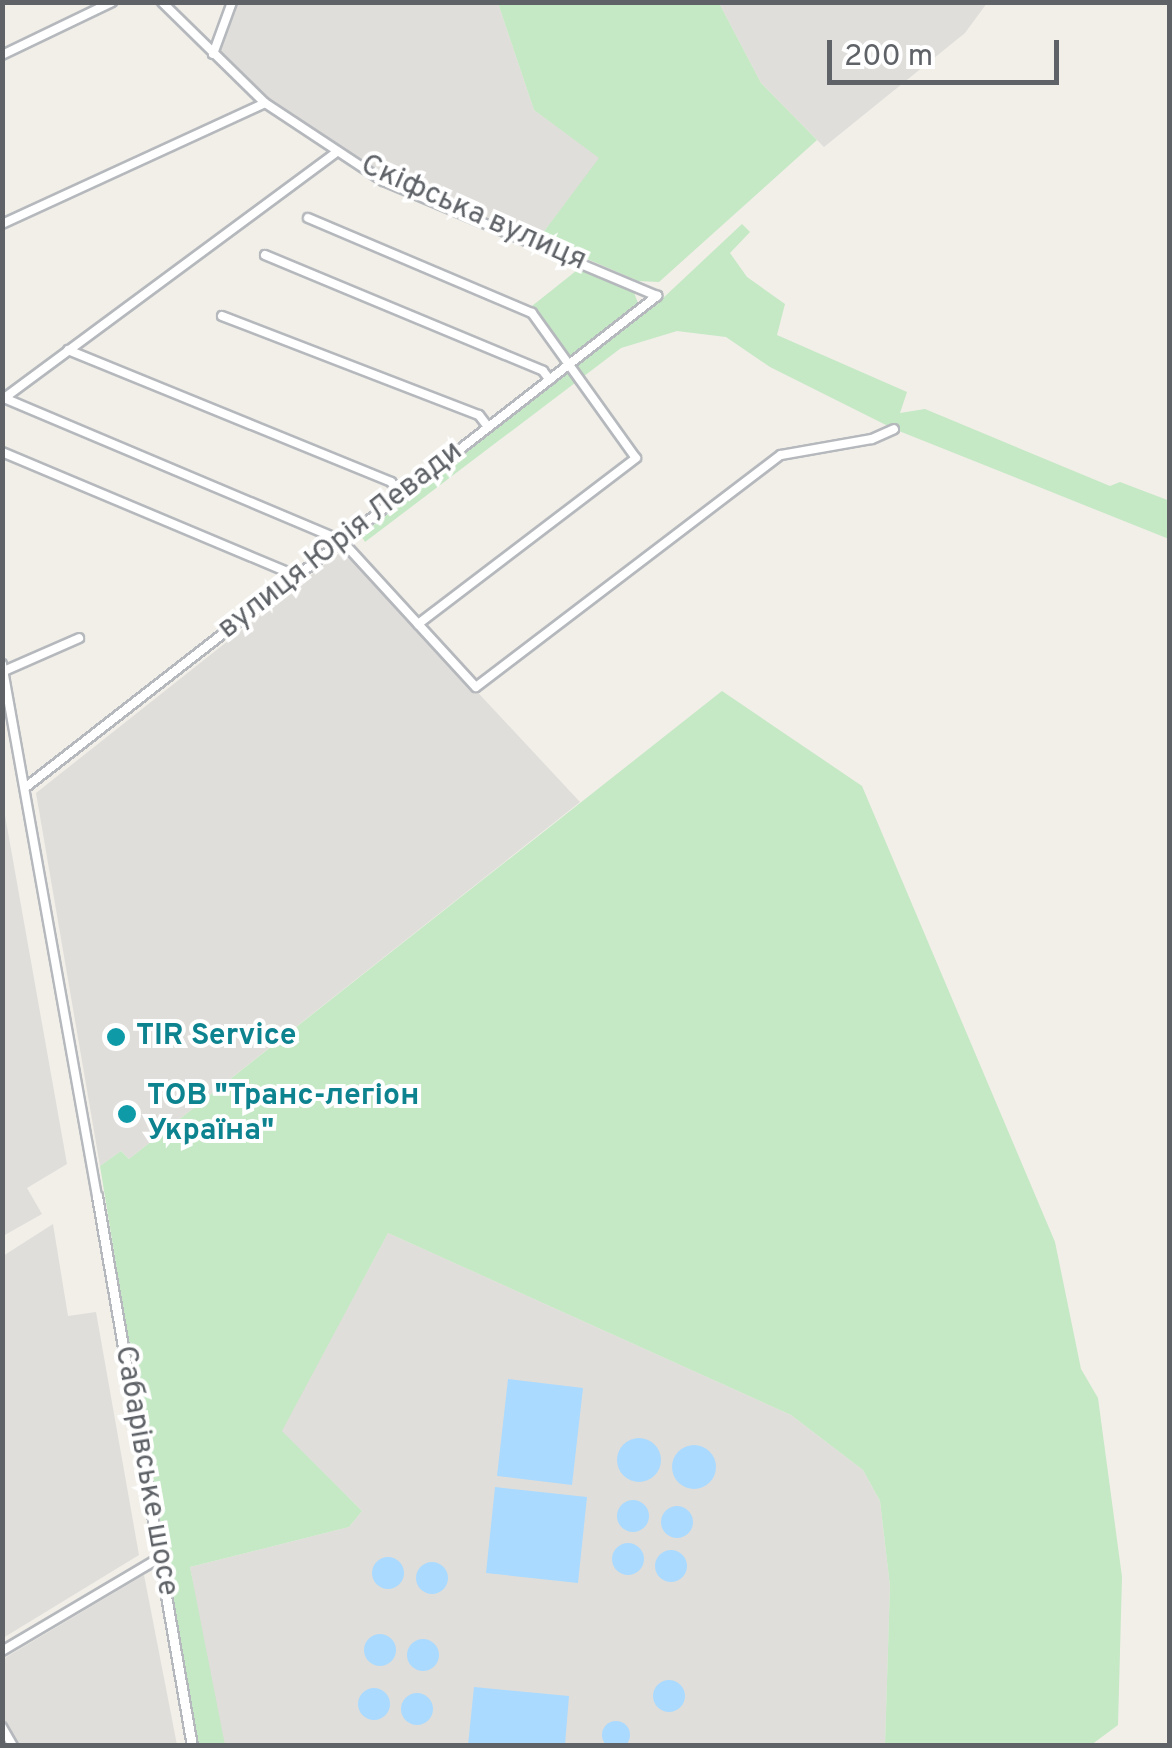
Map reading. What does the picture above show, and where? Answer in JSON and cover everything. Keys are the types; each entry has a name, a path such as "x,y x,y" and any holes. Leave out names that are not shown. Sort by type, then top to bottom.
{"street":[{"path":"2,56 112,2"},
{"name":"Скіфська вулиця","path":"162,2 265,104 382,181 657,296"},
{"path":"212,54 232,2"},
{"path":"2,224 265,104"},
{"path":"3,399 337,152"},
{"path":"308,218 521,305 570,364 636,458 418,624"},
{"path":"265,255 542,370 550,380"},
{"name":"вулиця Юрія Левади","path":"26,787 657,296"},
{"path":"222,316 479,415 488,428"},
{"path":"68,350 390,482 401,495"},
{"path":"3,399 342,541 476,687 781,455 872,440 894,429"},
{"path":"2,452 297,576"},
{"path":"79,638 3,667 7,711 26,787 97,1196"},
{"name":"Сабарівське шосе","path":"97,1196 192,1746"},
{"path":"2,1650 161,1557"},
{"path":"2,1727 13,1746"}],"shaded area":[{"path":"237,3 498,3 534,110 600,158 539,238 379,173 267,99 218,52"},
{"path":"719,3 987,3 965,33 824,147 761,83"},
{"path":"344,549 580,802 129,1159 121,1151 100,1166 36,793"},
{"path":"3,804 67,1164 27,1188 42,1214 3,1236"},
{"path":"53,1224 68,1316 96,1312 139,1555 3,1638 3,1256"},
{"path":"388,1233 791,1415 863,1470 880,1501 890,1586 885,1745 221,1743 190,1567 349,1527 362,1511 281,1431"},
{"path":"144,1575 177,1745 17,1745 3,1720 3,1659"}],"green space":[{"path":"498,3 719,3 761,83 817,140 659,282 638,281 539,238 599,158 534,110"},
{"path":"742,224 750,232 730,253 747,277 785,304 777,335 907,392 900,413 925,409 1110,486 1120,482 1170,501 1169,539 894,429 770,367 726,337 677,331 621,348 365,542 361,535 661,300"},
{"path":"581,267 633,290 638,303 571,359 532,306"},
{"path":"722,691 862,786 1055,1242 1081,1369 1098,1398 1122,1577 1118,1725 1091,1745 885,1745 890,1586 880,1501 863,1470 791,1415 388,1233 282,1431 362,1511 349,1527 190,1567 225,1745 194,1745 100,1166 121,1151 129,1159"}],"water":[{"path":"508,1379 583,1388 572,1485 497,1476"},
{"path":"639,1438 655,1444 661,1460 655,1476 639,1482 623,1476 617,1460 623,1444"},
{"path":"694,1445 710,1451 716,1467 710,1483 694,1489 678,1483 672,1467 678,1451"},
{"path":"495,1487 587,1497 578,1583 486,1573"},
{"path":"633,1500 645,1504 649,1516 645,1528 633,1532 621,1528 617,1516 621,1504"},
{"path":"677,1506 689,1510 693,1522 689,1534 677,1538 665,1534 661,1522 665,1510"},
{"path":"628,1543 640,1547 644,1559 640,1571 628,1575 616,1571 612,1559 616,1547"},
{"path":"671,1550 683,1554 687,1566 683,1578 671,1582 659,1578 655,1566 659,1554"},
{"path":"388,1557 400,1561 404,1573 400,1585 388,1589 376,1585 372,1573 376,1561"},
{"path":"432,1562 444,1566 448,1578 444,1590 432,1594 420,1590 416,1578 420,1566"},
{"path":"380,1634 392,1638 396,1650 392,1662 380,1666 368,1662 364,1650 368,1638"},
{"path":"423,1639 435,1643 439,1655 435,1667 423,1671 411,1667 407,1655 411,1643"},
{"path":"669,1680 681,1684 685,1696 681,1708 669,1712 657,1708 653,1696 657,1684"},
{"path":"474,1687 569,1696 565,1745 468,1745"},
{"path":"374,1688 386,1692 390,1704 386,1716 374,1720 362,1716 358,1704 362,1692"},
{"path":"417,1693 429,1697 433,1709 429,1721 417,1725 405,1721 401,1709 405,1697"},
{"path":"616,1721 626,1725 630,1735 626,1745 616,1749 606,1745 602,1735 606,1725"}],"place":[{"name":"TIR Service","path":"116,1037"},
{"name":"ТОВ \"Транс-легіон Україна\"","path":"127,1114"}]}
